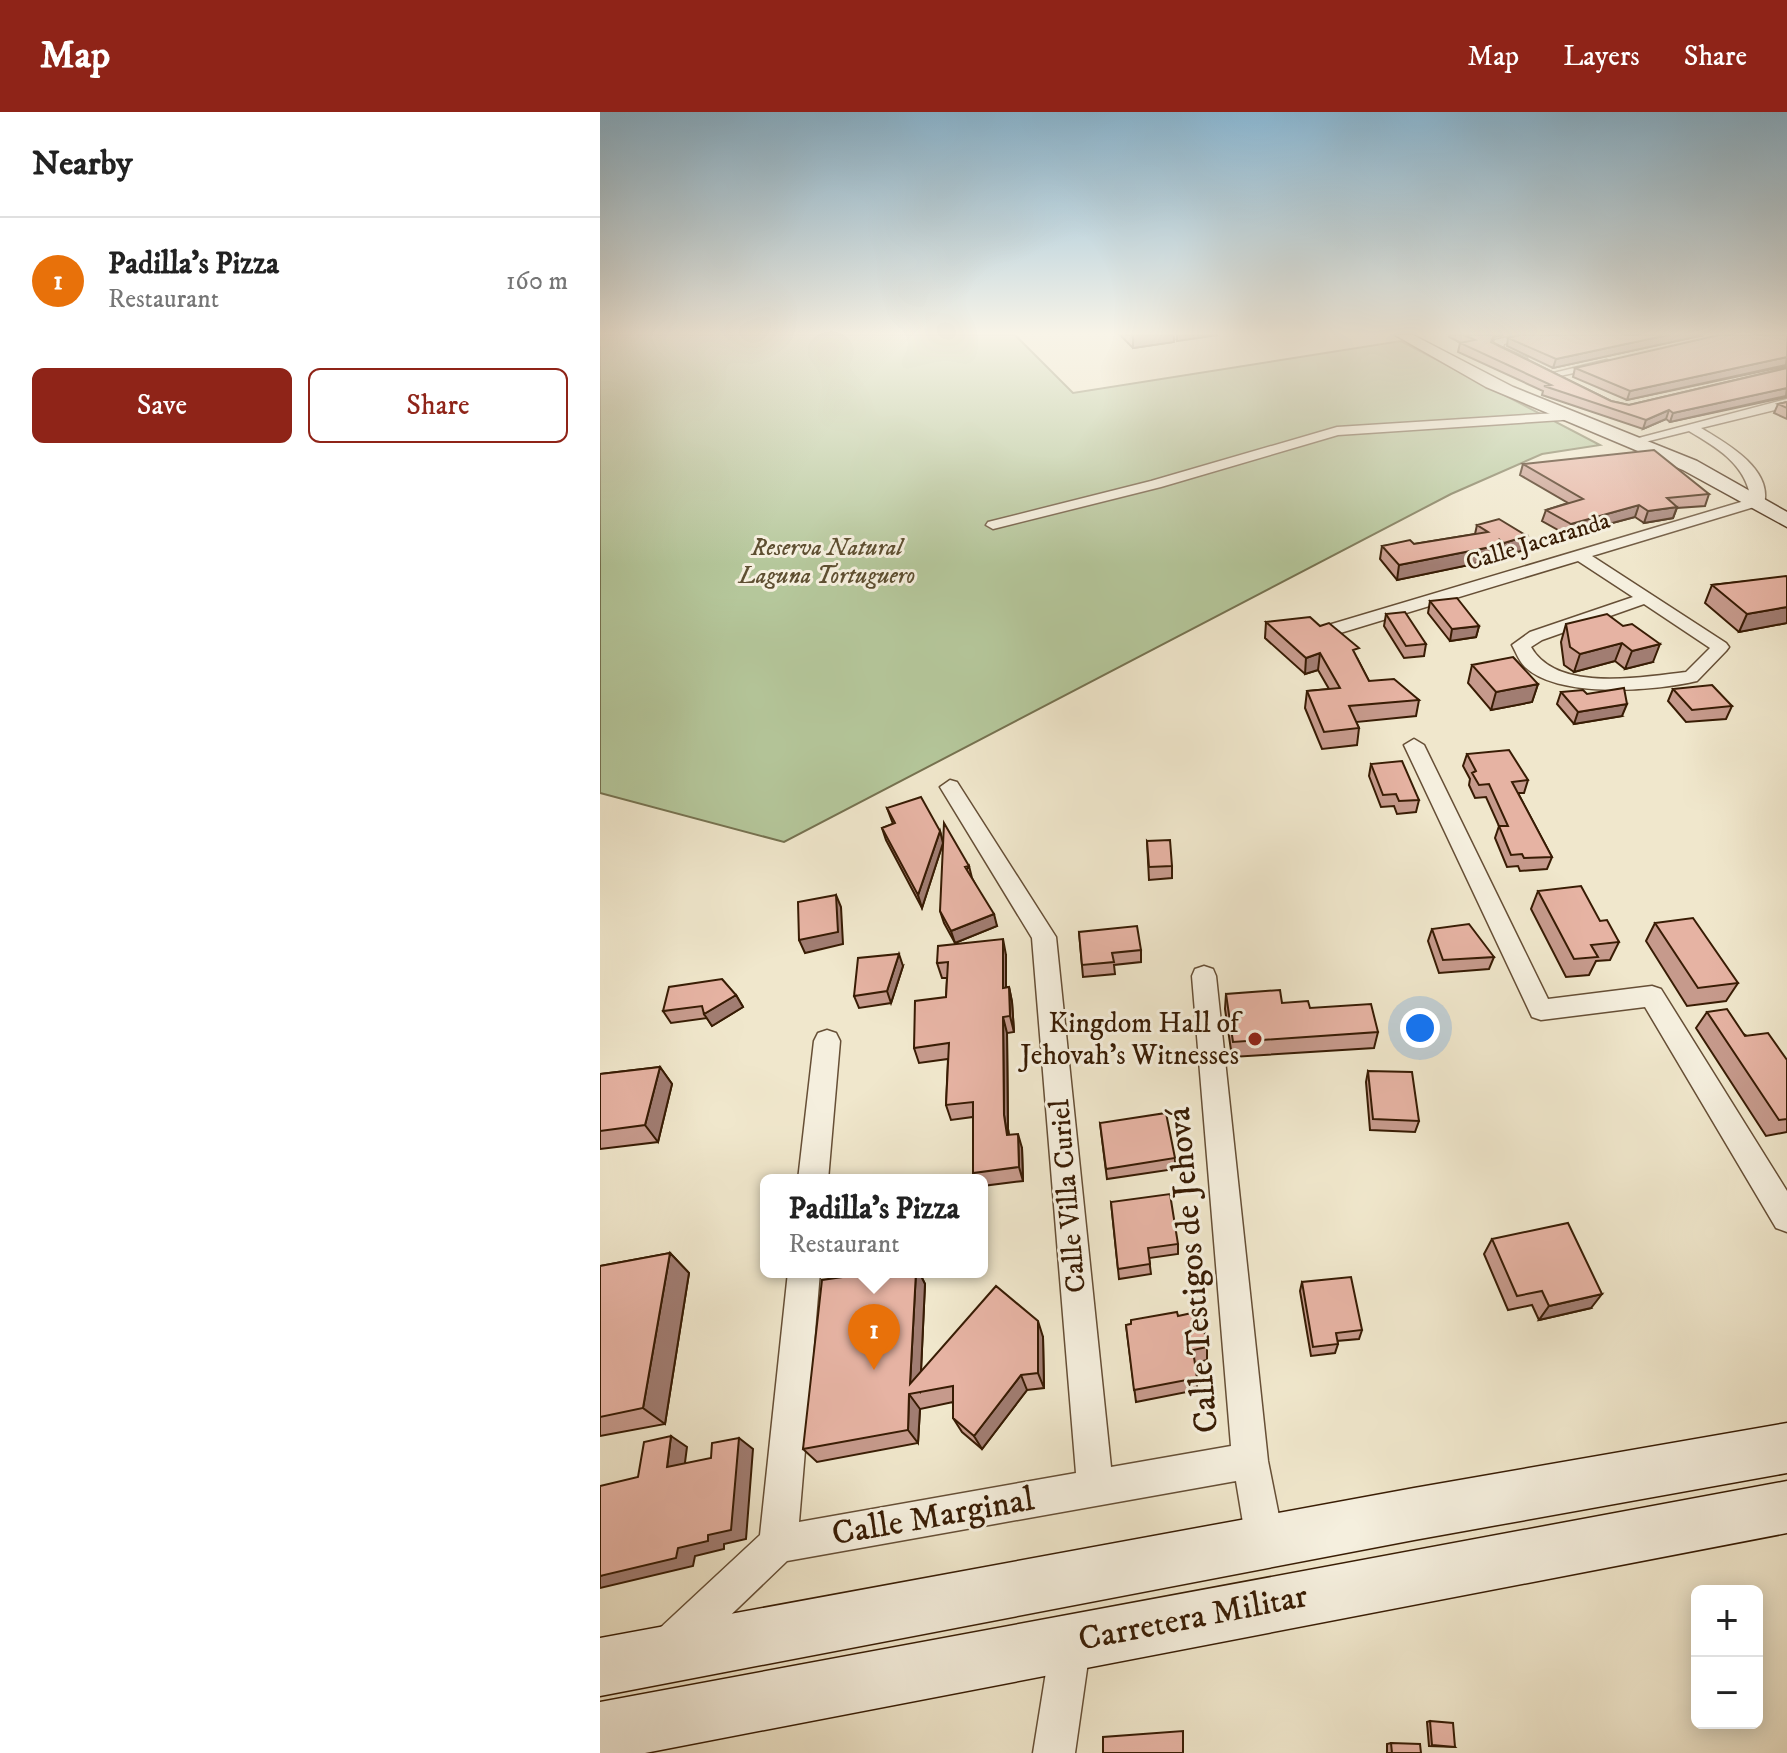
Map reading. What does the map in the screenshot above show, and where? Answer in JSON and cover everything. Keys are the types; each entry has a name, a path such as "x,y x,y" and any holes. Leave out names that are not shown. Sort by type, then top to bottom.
{"main road":[{"path":"1561,412 1704,469 1787,521"},
{"name":"Carretera Militar","path":"600,1667 1265,1541 1787,1448"},
{"name":"Carretera Militar","path":"600,1732 1787,1507"}],"street":[{"path":"1637,440 1753,412"},
{"path":"993,525 1156,484 1337,431 1573,416"},
{"path":"1691,427 1738,456 1757,486 1759,501"},
{"name":"Calle Jacaranda","path":"1331,630 1759,501"},
{"path":"1580,555 1646,598 1720,647 1691,677 1625,682 1545,676 1524,659 1521,645 1536,636 1646,598"},
{"path":"1414,745 1541,1010 1652,996 1787,1218"},
{"name":"Calle Villa Curiel","path":"950,787 1044,937 1095,1488"},
{"name":"Calle Testigos de Jehová","path":"1204,976 1250,1461 1265,1541"},
{"path":"814,1174 827,1041"},
{"path":"659,1656 778,1544 803,1278"},
{"name":"Calle Marginal","path":"778,1544 1250,1461"},
{"path":"1054,1753 1071,1641"}],"green space":[{"name":"Reserva Natural Laguna Tortuguero","path":"600,412 1536,412 1600,445 1542,454 1451,494 784,842 600,793"}],"building":[{"path":"1621,412 1665,412 1646,420"},
{"path":"1654,450 1709,494 1667,498 1677,507 1648,511 1639,505 1571,524 1546,510 1583,499 1523,464"},
{"path":"1499,519 1527,536 1504,543 1500,540 1501,545 1399,565 1382,546 1488,532 1477,525"},
{"path":"1786,576 1787,607 1747,614 1712,585"},
{"path":"1457,598 1479,626 1452,629 1430,601"},
{"path":"1405,612 1426,644 1406,646 1386,614"},
{"path":"1607,614 1623,626 1632,624 1660,644 1632,651 1622,643 1580,654 1570,647 1566,624"},
{"path":"1310,617 1320,626 1329,623 1359,648 1353,650 1369,681 1394,679 1419,700 1349,706 1359,728 1324,732 1307,691 1340,688 1320,653 1306,658 1266,622"},
{"path":"1513,657 1538,684 1496,692 1472,665"},
{"path":"1712,685 1732,706 1692,710 1673,689"},
{"path":"1624,688 1627,704 1578,712 1561,692 1583,690 1587,694"},
{"path":"1509,750 1528,780 1512,782 1552,857 1511,855 1499,826 1508,826 1489,784 1479,785 1472,773 1476,771 1467,754"},
{"path":"1402,761 1419,800 1399,801 1396,794 1383,795 1371,764"},
{"path":"921,797 940,831 918,895 882,828 895,823 887,808"},
{"path":"944,823 969,866 965,867 994,914 951,931 940,911"},
{"path":"1170,840 1172,866 1149,867 1147,841"},
{"path":"1581,886 1600,921 1607,920 1619,942 1591,945 1598,957 1574,959 1538,891"},
{"path":"836,895 838,932 799,940 798,902"},
{"path":"1693,918 1738,983 1698,988 1655,923"},
{"path":"1469,924 1494,957 1443,960 1432,929"},
{"path":"1137,926 1141,950 1112,953 1114,962 1082,965 1079,932"},
{"path":"1003,939 1003,988 1009,987 1010,1016 1003,1017 1004,1115 1007,1135 1018,1134 1019,1167 973,1173 973,1102 946,1105 949,1043 914,1048 915,1001 946,997 948,962 937,963 938,946"},
{"path":"899,954 887,991 854,996 858,958"},
{"path":"722,979 736,995 704,1014 702,1006 663,1011 669,987"},
{"path":"1280,990 1282,1003 1308,1001 1310,1008 1371,1004 1378,1032 1233,1042 1226,994"},
{"path":"1727,1009 1745,1036 1768,1033 1787,1060 1787,1119 1779,1120 1707,1012"},
{"path":"660,1067 645,1125 600,1131 600,1074"},
{"path":"1368,1071 1412,1072 1419,1121 1373,1119"},
{"path":"1166,1113 1175,1158 1106,1169 1100,1123"},
{"path":"1170,1194 1178,1244 1148,1248 1150,1264 1118,1269 1111,1202"},
{"path":"1568,1223 1602,1294 1549,1306 1542,1291 1517,1296 1492,1239"},
{"path":"670,1253 643,1408 600,1417 600,1266"},
{"path":"1351,1277 1362,1330 1336,1333 1338,1344 1313,1347 1302,1282"},
{"path":"916,1278 910,1384 996,1286 1038,1321 1038,1373 1021,1375 974,1436 953,1418 953,1386 909,1394 908,1430 803,1449 822,1280"},
{"path":"1201,1311 1207,1347 1193,1350 1197,1378 1134,1390 1126,1325 1131,1324 1131,1320"},
{"path":"671,1436 667,1467 711,1458 712,1443 739,1438 731,1530 708,1535 708,1541 678,1548 676,1558 600,1576 600,1486 638,1477 644,1442"},
{"path":"1430,1721 1453,1723 1455,1747 1432,1745"},
{"path":"1183,1731 1183,1753 1103,1753 1103,1737"},
{"path":"1391,1743 1420,1744 1421,1753 1392,1753"}],"place":[{"name":"Kingdom Hall of Jehovah’s Witnesses","path":"1255,1039"},
{"name":"Padilla's Pizza","path":"874,1370"}]}
